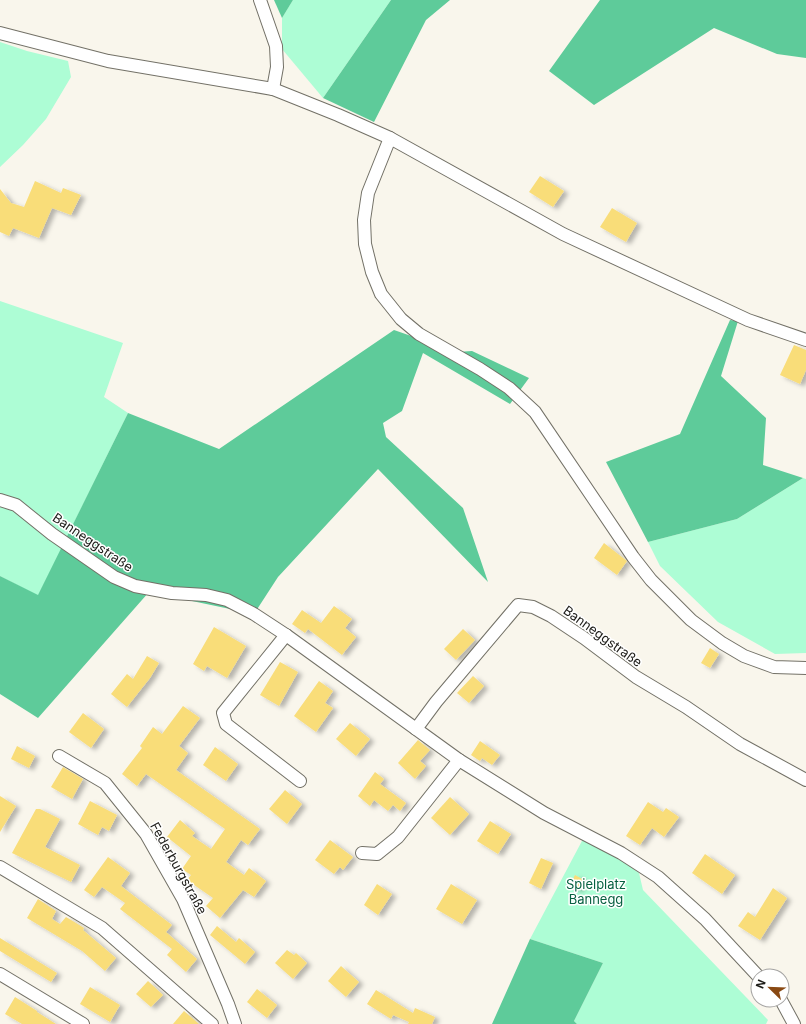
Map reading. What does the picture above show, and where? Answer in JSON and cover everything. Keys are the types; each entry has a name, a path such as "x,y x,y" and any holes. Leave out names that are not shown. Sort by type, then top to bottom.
{"street":[{"path":"260,0 276,46 277,67 273,90"},
{"path":"0,33 108,61 273,90 338,115 390,138 563,234 748,320 806,340"},
{"path":"390,138 368,193 364,220 365,244 372,272 380,294 401,320 419,334 510,388 536,412 633,557 651,580 692,620 722,643 744,656 774,667 806,668"},
{"name":"Banneggstraße","path":"0,500 16,505 52,534 114,577 134,586 172,593 206,595 227,600 254,614 286,635 459,760 544,813 621,853 658,877 705,919 751,968"},
{"name":"Banneggstraße","path":"416,729 436,702 518,605 533,607 551,616 584,638 636,677 686,707 740,744 806,780"},
{"path":"286,635 223,713 226,724 300,781"},
{"name":"Federburgstraße","path":"59,756 105,783 146,834 183,899 228,1004 235,1024"},
{"path":"362,853 377,854 398,837 459,760"},
{"path":"0,867 102,928 212,1024"},
{"path":"0,974 83,1024"},
{"path":"785,1008 794,1024"}],"green space":[{"path":"274,0 293,0 282,18"},
{"path":"293,0 391,0 323,98 282,49 282,18"},
{"path":"391,0 450,0 426,20 374,122 323,98"},
{"path":"600,0 806,0 806,58 777,54 714,28 594,105 549,71"},
{"path":"0,42 27,51 68,61 71,77 46,119 23,145 0,167"},
{"path":"0,301 123,343 104,397 128,413 38,596 0,576"},
{"path":"730,320 738,321 721,376 766,418 763,465 803,478 737,519 648,542 606,462 680,434"},
{"path":"394,330 457,352 472,351 529,378 510,404 423,353 402,411 383,423 386,437 463,508 488,582 378,469 278,577 254,614 149,592 38,718 0,694 0,576 38,595 128,413 219,449"},
{"path":"803,478 806,479 806,653 775,654 718,622 660,566 648,542 737,519"},
{"name":"Spielplatz Bannegg","path":"583,839 613,854 639,873 643,890 750,1001 750,1008 756,1008 768,1020 766,1024 577,1024 574,1021 603,963 530,939"},
{"path":"530,939 603,963 574,1021 577,1024 492,1024"}],"building":[{"path":"540,176 564,191 553,207 529,192"},
{"path":"35,181 61,193 63,188 81,195 71,215 52,208 39,238 13,228 9,236 0,232 0,189 11,203 24,207"},
{"path":"612,208 637,223 626,242 600,227"},
{"path":"794,345 806,350 806,370 800,384 780,375"},
{"path":"604,543 627,561 617,575 594,558"},
{"path":"334,606 352,619 345,628 356,637 342,655 308,629 305,633 292,624 302,610 321,623"},
{"path":"214,627 246,646 227,678 207,666 204,671 193,664"},
{"path":"463,629 475,640 456,660 444,649"},
{"path":"710,648 719,654 710,668 701,663"},
{"path":"147,656 159,663 150,678 127,707 111,694 127,674 133,679"},
{"path":"280,662 298,672 279,706 260,695"},
{"path":"473,676 484,686 469,703 457,693"},
{"path":"319,681 333,691 325,703 333,708 316,732 294,716"},
{"path":"183,706 200,718 179,746 188,753 176,770 260,829 248,845 241,840 226,862 244,875 249,868 266,881 254,897 243,890 220,918 206,906 213,898 187,880 191,875 182,869 191,856 167,837 180,820 195,833 192,836 211,849 225,829 146,774 137,786 122,774 142,748 140,746 153,727 162,734"},
{"path":"83,713 104,729 91,748 69,732"},
{"path":"350,723 370,739 356,756 336,739"},
{"path":"418,740 430,750 420,761 426,766 415,779 398,763"},
{"path":"480,741 500,755 492,765 482,758 480,761 471,755"},
{"path":"17,746 35,756 29,768 11,759"},
{"path":"215,747 238,764 226,781 203,765"},
{"path":"63,767 83,779 72,799 51,787"},
{"path":"375,772 384,779 380,784 406,803 400,811 393,805 388,811 374,800 370,806 358,796"},
{"path":"285,790 302,804 287,824 269,809"},
{"path":"0,796 16,806 0,832"},
{"path":"450,797 469,814 450,835 431,818"},
{"path":"90,801 117,815 109,831 102,827 98,835 78,824"},
{"path":"648,802 663,812 666,808 679,817 664,837 652,828 640,845 626,836"},
{"path":"36,809 40,809 60,819 45,847 80,865 71,882 12,853"},
{"path":"490,821 511,834 498,854 477,841"},
{"path":"330,840 353,857 343,870 340,867 334,874 315,860"},
{"path":"705,854 735,875 722,894 692,873"},
{"path":"108,857 130,873 121,886 172,925 166,932 197,959 186,972 167,955 172,949 120,909 125,903 102,887 94,897 84,890"},
{"path":"541,858 553,863 541,889 529,883"},
{"path":"575,875 584,880 578,890 570,885"},
{"path":"377,884 392,894 378,915 364,905"},
{"path":"451,884 477,900 462,924 436,909"},
{"path":"773,888 787,898 760,940 738,926 748,912 755,917"},
{"path":"38,899 56,911 52,919 60,924 66,917 76,923 84,928 83,930 116,958 105,971 82,951 27,918"},
{"path":"217,926 236,942 239,938 255,952 245,964 210,935"},
{"path":"0,938 57,973 51,982 0,951"},
{"path":"287,950 294,955 296,953 307,963 293,979 275,963"},
{"path":"341,966 359,982 346,997 328,981"},
{"path":"148,981 163,995 151,1007 136,994"},
{"path":"90,987 120,1005 110,1022 80,1004"},
{"path":"257,989 277,1005 267,1018 247,1002"},
{"path":"376,990 413,1013 415,1008 435,1017 432,1024 408,1024 409,1022 393,1015 391,1019 367,1004"},
{"path":"15,997 56,1024 22,1024 5,1014"},
{"path":"184,1011 199,1024 173,1024"}]}
